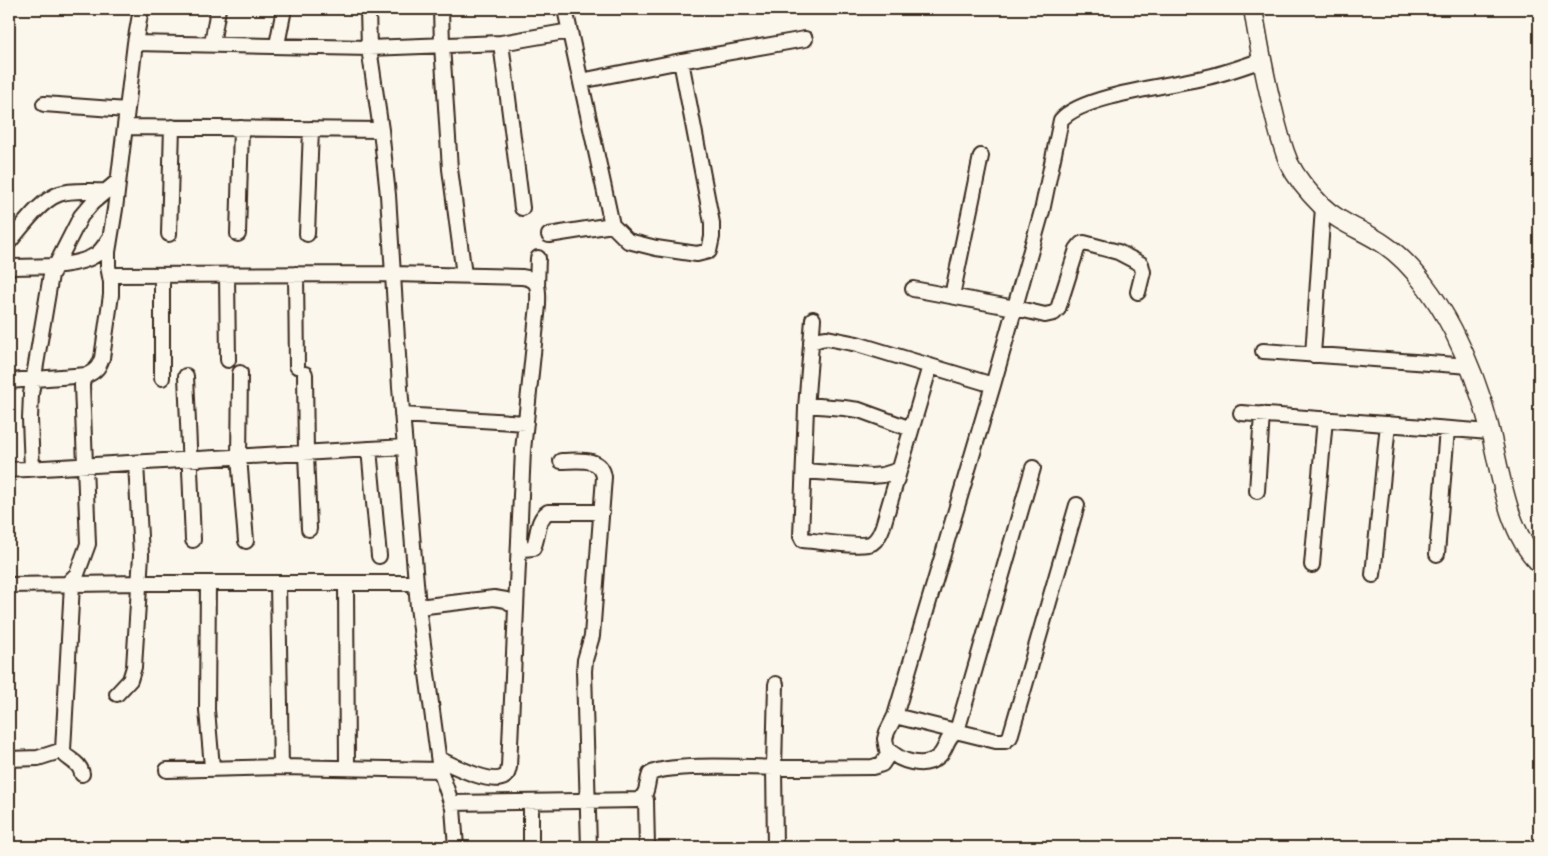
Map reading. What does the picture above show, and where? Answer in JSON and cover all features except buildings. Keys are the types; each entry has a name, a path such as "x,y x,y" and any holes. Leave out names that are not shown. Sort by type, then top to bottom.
{"street":[{"path":"9,381 87,375 96,370 102,358 111,295 108,252 135,43 142,9"},
{"path":"212,44 218,9"},
{"path":"277,45 284,9"},
{"path":"368,9 369,48 388,195 402,415 418,608 439,765 453,808 456,847"},
{"path":"441,9 450,169 464,275"},
{"path":"566,9 612,225 628,241 656,248 697,254 709,251 712,223 681,61"},
{"path":"1253,9 1279,135 1290,164 1300,181 1323,207 1333,215 1387,246 1418,277 1443,311 1470,366 1480,394 1498,471 1511,514 1525,545 1539,563"},
{"path":"135,43 369,48 501,43 570,31"},
{"path":"581,81 805,39"},
{"path":"501,43 522,208"},
{"path":"451,803 638,800 646,792 650,774 659,770 708,766 774,768 873,766 882,764 888,756 887,732 895,716 993,385 1042,211 1061,120 1075,108 1090,103 1235,70 1262,60"},
{"path":"44,104 127,110"},
{"path":"125,127 380,130"},
{"path":"169,234 172,127"},
{"path":"238,234 241,128"},
{"path":"307,234 311,129"},
{"path":"952,296 981,156"},
{"path":"32,469 31,394 51,275 81,216 93,202 118,181"},
{"path":"9,242 44,202 58,194 106,191"},
{"path":"1313,355 1323,207"},
{"path":"549,235 612,225"},
{"path":"9,267 56,265 88,259 102,249 111,236"},
{"path":"913,289 1045,315 1054,313 1058,309 1077,249 1084,243 1118,252 1141,264 1143,272 1138,292"},
{"path":"167,770 439,765 483,777 498,779 507,775 509,767 523,450 538,305 538,258"},
{"path":"296,274 309,529"},
{"path":"162,275 162,378"},
{"path":"227,275 228,360"},
{"path":"110,276 464,275 526,278 533,280 538,286"},
{"path":"813,319 806,405 802,539 858,545 873,542 880,533 930,366"},
{"path":"811,342 820,339 837,340 993,385"},
{"path":"1263,352 1470,366"},
{"path":"240,373 240,457 246,541"},
{"path":"82,774 78,764 64,754 63,750 70,584 77,574 88,544 82,385 87,375"},
{"path":"186,376 193,540"},
{"path":"806,405 859,410 912,429"},
{"path":"1241,413 1490,432"},
{"path":"1257,491 1262,414"},
{"path":"402,415 526,423"},
{"path":"1312,564 1325,420"},
{"path":"1374,576 1388,424"},
{"path":"1437,554 1447,429"},
{"path":"9,470 405,448"},
{"path":"369,450 379,556"},
{"path":"561,461 593,462 601,467 604,477 592,636 585,660 589,847"},
{"path":"117,694 133,674 141,546 136,463"},
{"path":"888,749 900,759 917,763 928,762 939,756 951,734 957,731 1034,468"},
{"path":"804,471 883,476 899,470"},
{"path":"895,716 996,741 1005,741 1010,737 1078,506"},
{"path":"519,539 523,548 532,548 542,517 548,512 602,512"},
{"path":"208,583 207,710 212,768"},
{"path":"278,583 281,767"},
{"path":"346,583 347,768"},
{"path":"9,585 416,583"},
{"path":"418,608 494,598 506,600 516,607"},
{"path":"775,847 776,684"},
{"path":"9,758 38,758 63,750"},
{"path":"643,796 646,800 647,847"},
{"path":"531,802 531,847"}]}
